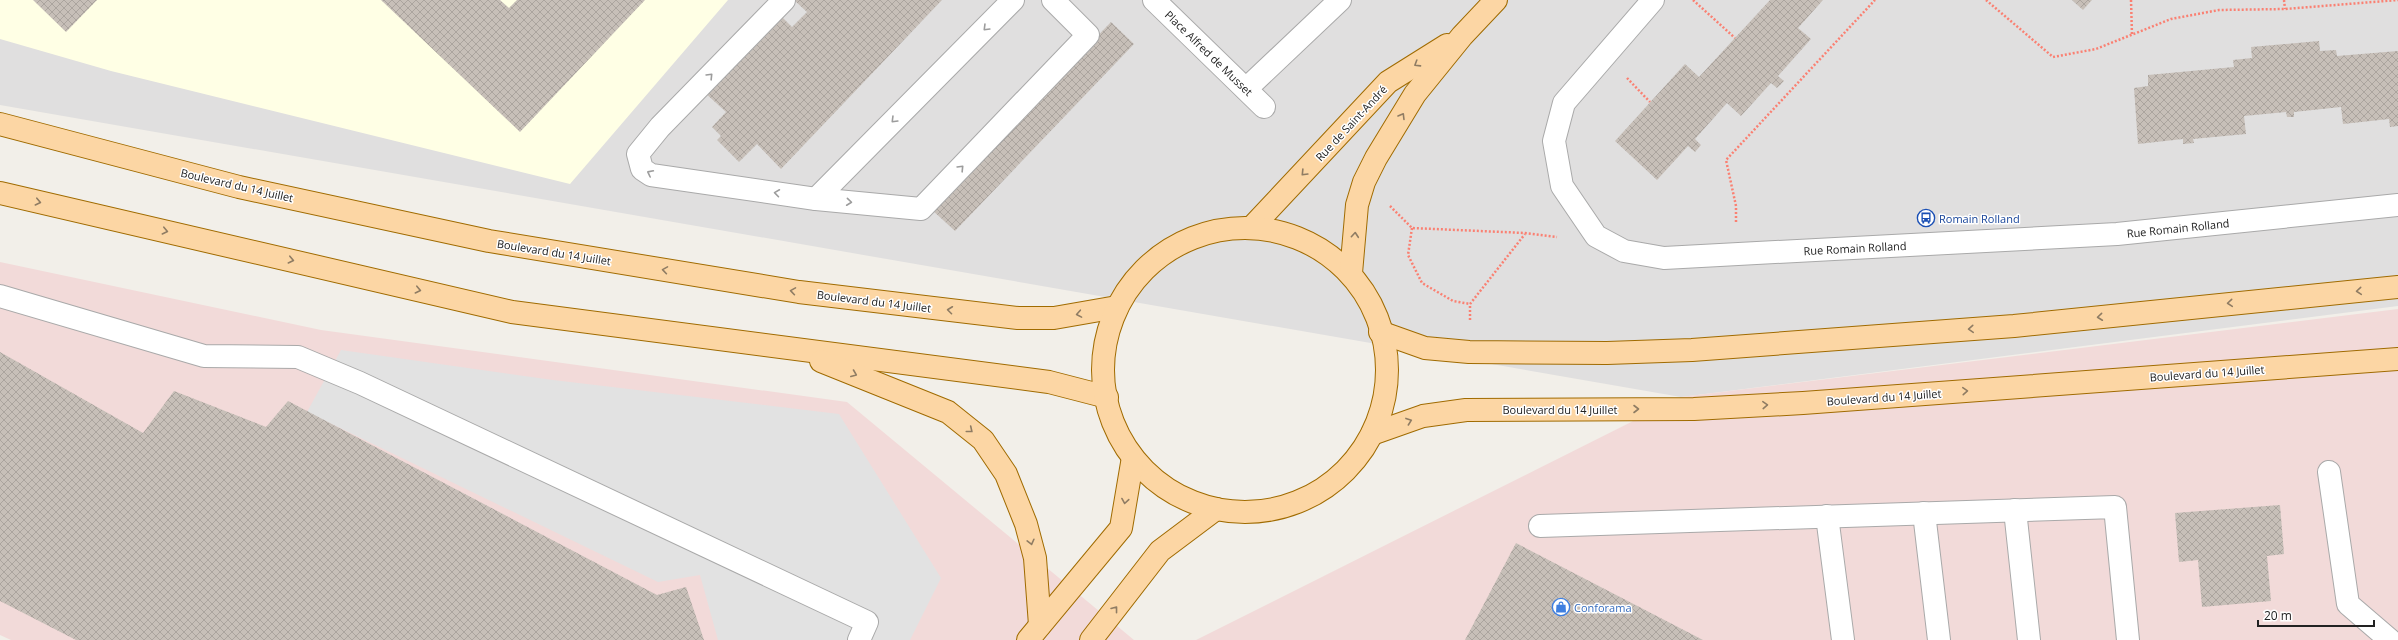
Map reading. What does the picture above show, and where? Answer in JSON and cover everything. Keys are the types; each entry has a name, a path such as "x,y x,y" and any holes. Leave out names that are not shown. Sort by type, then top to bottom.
{"main road":[{"name":"Rue de Saint-André","path":"1351,273 1357,205 1364,182 1415,94 1462,36 1496,0"},
{"name":"Rue de Saint-André","path":"1253,226 1388,82 1462,36"},
{"name":"Boulevard du 14 Juillet","path":"0,124 239,187 474,238 760,286 1018,318 1054,318 1117,306"},
{"path":"0,193 512,312 1049,382 1107,397"},
{"path":"1253,226 1307,240 1351,273 1368,303 1380,332 1388,361 1385,398 1372,434 1356,460 1331,484 1294,504 1250,512 1216,509 1178,495 1152,479 1132,463 1118,437 1107,397 1103,351 1117,306 1142,270 1167,250 1199,233 1230,227 1253,226"},
{"path":"1380,332 1425,348 1469,352 1608,353 1692,350 2014,326 2398,288"},
{"path":"792,349 948,412 983,440 1006,474 1026,524 1035,558 1034,632"},
{"name":"Boulevard du 14 Juillet","path":"1372,434 1423,416 1466,410 1694,409 1803,403 2398,359"},
{"path":"1034,632 1121,528 1132,463"},
{"path":"1091,640 1160,551 1216,509"}],"street":[{"path":"784,0 660,127 638,154 642,169 651,175 816,199 921,209 1088,35 1053,0"},
{"path":"816,199 1013,0"},
{"name":"Place Alfred de Musset","path":"1154,0 1264,107"},
{"path":"1246,89 1340,0"},
{"name":"Rue Romain Rolland","path":"1653,0 1564,103 1554,141 1562,186 1596,236 1624,251 1664,258 2117,234 2398,205"},
{"path":"0,296 204,356 298,357 367,386 863,631"},
{"path":"2329,472 2348,604 2390,640"},
{"path":"1540,526 2114,507 2128,640"},
{"path":"2015,510 2029,640"},
{"path":"1924,514 1939,640"},
{"path":"1827,516 1843,640"}],"path":[{"path":"1693,0 1735,38"},
{"path":"1735,254 1736,206 1726,160 1875,0"},
{"path":"1986,0 2053,57 2096,49 2171,19 2219,10 2285,9 2398,0"},
{"path":"2131,0 2132,34"},
{"path":"2284,0 2285,9"},
{"path":"1626,78 1650,102"},
{"path":"1364,182 1412,228 1525,233 1555,238 1587,224"},
{"path":"1412,228 1408,255 1422,283 1453,301 1470,304"},
{"path":"1469,352 1470,304 1525,233"}],"shaded area":[{"path":"0,0 2398,0 2398,306 1681,397 0,105"},
{"path":"0,0 728,0 570,184 111,71 0,39"},
{"path":"0,262 321,330 847,402 1134,640 11,640 0,635"},
{"path":"2398,309 2398,640 1196,640 1681,397"},
{"path":"341,350 553,380 839,414 941,578 910,640 718,640 700,575 658,582 307,412"}],"building":[{"path":"33,0 97,0 66,32"},
{"path":"381,0 500,0 509,8 517,0 645,0 520,132"},
{"path":"794,0 942,0 781,169 757,144 739,162 717,140 721,136 712,127 726,112 703,91 778,13 792,27 807,12"},
{"path":"1770,0 1823,0 1798,28 1811,39 1778,76 1784,81 1777,88 1771,83 1741,116 1727,103 1695,139 1701,145 1695,152 1688,146 1657,180 1615,141 1685,64 1699,77"},
{"path":"2072,0 2092,0 2083,10"},
{"path":"1111,22 1134,44 955,231 931,209"},
{"path":"2319,41 2320,51 2336,50 2337,56 2398,51 2398,126 2390,127 2389,119 2343,124 2341,107 2294,112 2294,117 2287,117 2286,112 2244,116 2246,134 2193,139 2194,143 2183,144 2183,139 2138,144 2134,88 2148,86 2148,75 2234,67 2233,60 2252,58 2251,47"},
{"path":"0,352 143,433 174,391 266,427 288,401 657,595 686,587 704,640 76,640 0,601"},
{"path":"2280,505 2284,554 2267,556 2271,601 2202,607 2198,560 2179,562 2175,513"},
{"name":"Conforama","path":"1516,543 1703,640 1465,640"}],"place":[{"name":"Romain Rolland","path":"1926,218"},
{"name":"Conforama","path":"1561,607"}]}
